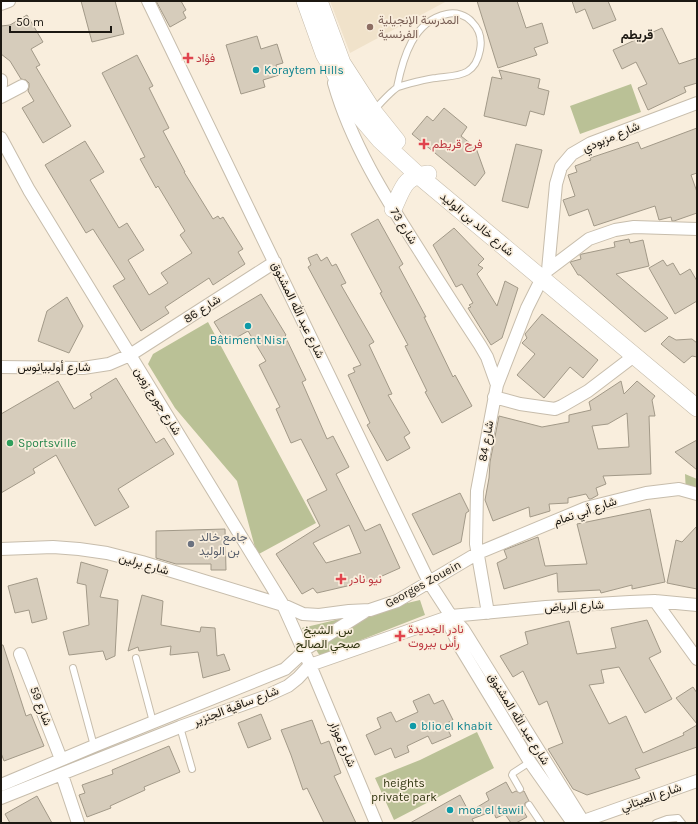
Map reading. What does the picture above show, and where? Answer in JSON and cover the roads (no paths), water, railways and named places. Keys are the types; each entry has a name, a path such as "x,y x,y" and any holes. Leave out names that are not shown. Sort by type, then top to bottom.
{"main road":[{"name":"شارع خالد بن الوليد","path":"305,1 319,42 368,115 384,126 426,174 545,274 697,395"},
{"name":"شارع خالد بن الوليد","path":"319,1 337,67"},
{"path":"393,209 405,183 410,179 426,174"},
{"name":"شارع خالد بن الوليد","path":"545,274 634,356 697,408"}],"street":[{"path":"1,4 9,1"},
{"name":"شارع عبد الله المشنوق","path":"148,1 429,582 452,616 463,629 580,823"},
{"name":"شارع 73","path":"337,67 332,75 347,121 358,144 393,209 487,357 496,391"},
{"path":"1,80 1,85"},
{"path":"1,97 22,86"},
{"name":"شارع مزبودي","path":"545,274 556,184 561,167 572,154 591,143 697,103"},
{"name":"شارع جورج زوين","path":"1,138 28,190 283,605 310,665"},
{"path":"545,274 589,238 615,230 634,227 697,229"},
{"name":"شارع 86","path":"130,355 275,262"},
{"name":"شارع 84","path":"488,613 476,536 477,490 496,391 527,308 545,274"},
{"name":"شارع أولبيانوس","path":"1,367 83,368 110,364 130,355"},
{"path":"496,391 520,404 555,409 588,391 634,356"},
{"name":"شارع أبي تمام","path":"478,553 586,508 615,500 646,493 679,489 697,494"},
{"name":"شارع برلين","path":"1,549 53,547 107,553 283,605"},
{"name":"Georges Zouein","path":"283,605 303,614 310,615 375,609 396,600 478,553"},
{"path":"655,601 697,659"},
{"name":"شارع الرياض","path":"452,616 546,607 655,601 697,605"},
{"name":"Georges Zouein","path":"304,650 366,611"},
{"name":"شارع عبد الله المشنوق","path":"452,616 450,624 453,634 530,762 580,823"},
{"name":"شارع ساقية الجنزير","path":"1,798 180,727 270,694 288,686 310,665 452,616"},
{"name":"شارع ساقية الجنزير","path":"1,785 61,759 285,669 304,650"},
{"name":"شارع 59","path":"20,654 61,759"},
{"name":"شارع موزار","path":"310,665 376,823"},
{"path":"62,775 78,823"},
{"name":"شارع العيتاني","path":"580,823 697,781"}],"lane":[{"path":"368,115 397,88 434,78 460,75 471,69 478,60 481,42 478,31 472,21 462,15 452,13 442,15 430,21 408,47 403,59 397,88"},
{"path":"136,658 153,722"},
{"path":"73,668 94,746"},
{"path":"180,727 192,770"},
{"path":"520,788 512,774 530,762"},
{"path":"529,804 541,823"},
{"path":"656,823 667,819 678,818 682,823"}],"place":[{"name":"المدرسة الإنجيلية الفرنسية","path":"370,27"},
{"name":"فؤاد","path":"188,58"},
{"name":"Koraytem Hills","path":"256,70"},
{"name":"فرح قريطم","path":"424,144"},
{"name":"Bâtiment Nisr","path":"248,326"},
{"name":"Sportsville","path":"10,443"},
{"name":"جامع خالد بن الوليد","path":"191,544"},
{"name":"نيو نادر","path":"341,579"},
{"name":"نادر الجديدة رأس بيروت","path":"400,636"},
{"name":"blio el khabit","path":"413,726"},
{"name":"moe el tawil","path":"450,810"}],"district":[{"name":"قريطم","path":"637,34"}],"park label":[{"name":"س. الشيخ صبحي الصالح","path":"328,637"},
{"name":"heights private park","path":"404,790"}]}
